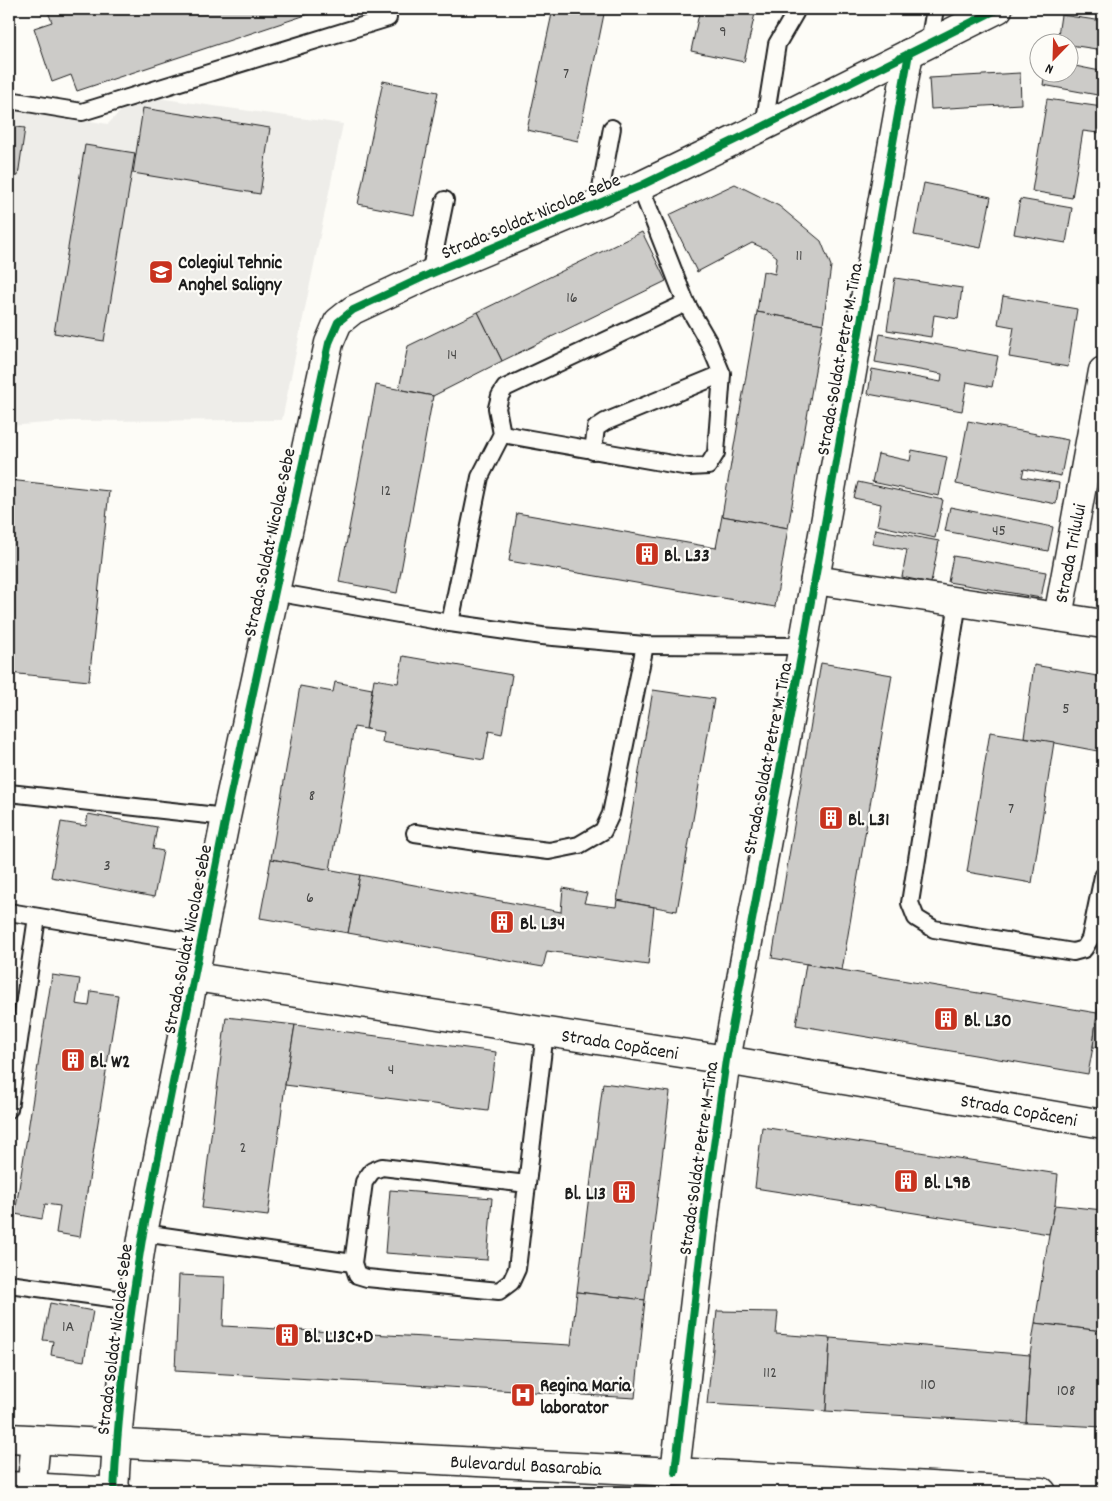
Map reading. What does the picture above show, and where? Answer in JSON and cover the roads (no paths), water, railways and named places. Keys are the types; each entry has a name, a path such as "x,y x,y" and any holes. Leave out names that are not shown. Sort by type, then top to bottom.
{"street":[{"name":"Strada Soldat Nicolae Sebe","path":"115,1492 116,1443 132,1300 143,1233 226,817 274,592 329,343 338,322 353,310 430,274 640,186 998,9"},
{"name":"Strada Soldat Petre M. Tina","path":"675,1472 708,1188 726,1060 815,580 919,48"},
{"name":"Strada Trilului","path":"1058,617 1103,371"},
{"path":"815,580 1103,624"},
{"name":"Strada Copăceni","path":"195,977 726,1060 1103,1124"},
{"name":"Bulevardul Basarabia","path":"9,1438 1042,1492"},
{"path":"36,1440 24,1489 115,1492"}],"lane":[{"path":"764,126 777,44 796,9"},
{"path":"919,48 935,9"},
{"path":"9,100 82,112 388,18"},
{"path":"598,204 612,128"},
{"path":"502,434 689,468 708,466 716,453 722,374 708,343 686,303 640,186"},
{"path":"430,274 445,200"},
{"path":"450,623 480,477 502,434 497,408 500,396 505,388 686,303"},
{"path":"593,451 596,428 605,422 722,374"},
{"path":"274,592 450,623 542,636 645,644 803,646"},
{"path":"958,602 910,903 916,918 934,929 1073,952 1084,949 1090,939 1103,876"},
{"path":"415,833 549,851 578,845 604,831 611,814 645,644"},
{"path":"9,793 226,817"},
{"path":"9,912 202,944"},
{"path":"9,1109 37,917"},
{"path":"527,1184 382,1167 372,1171 364,1182 353,1263 357,1274 367,1278 499,1291 511,1282 517,1269 545,1032"},
{"path":"143,1233 353,1263"},
{"path":"9,1284 132,1300"}],"place":[{"name":"Colegiul Tehnic Anghel Saligny","path":"161,272"},
{"name":"Bl. L33","path":"647,554"},
{"name":"Bl. L31","path":"831,818"},
{"name":"Bl. L34","path":"502,922"},
{"name":"Bl. L30","path":"946,1019"},
{"name":"Bl. W2","path":"73,1060"},
{"name":"Bl. L9B","path":"906,1181"},
{"name":"Bl. L13","path":"624,1192"},
{"name":"Bl. L13C+D","path":"287,1335"},
{"name":"Regina Maria laborator","path":"523,1395"}]}
